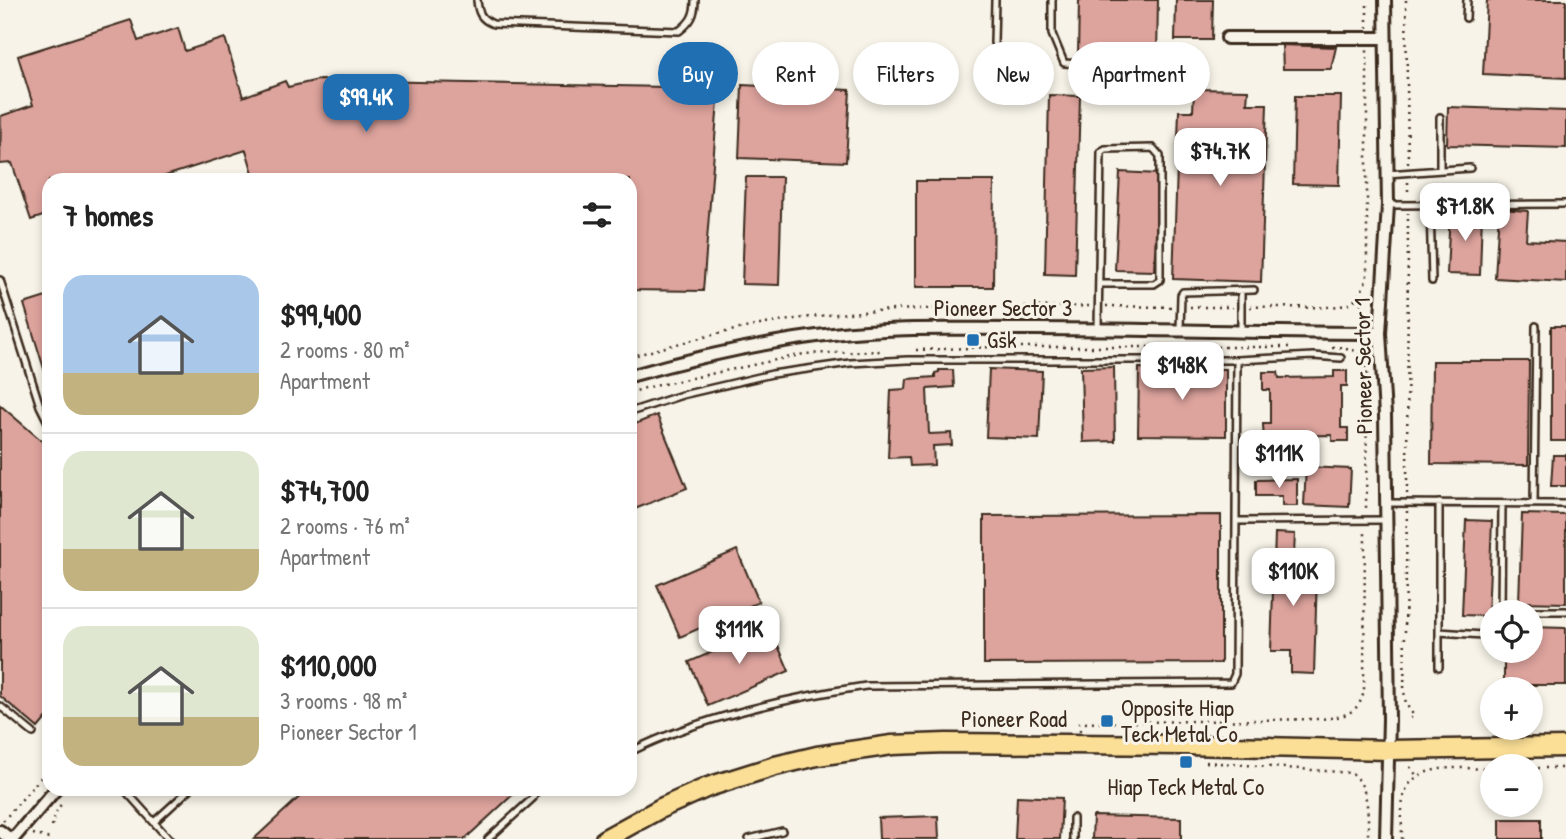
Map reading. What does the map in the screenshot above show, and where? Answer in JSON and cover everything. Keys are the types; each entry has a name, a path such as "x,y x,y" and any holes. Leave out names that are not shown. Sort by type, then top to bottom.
{"main road":[{"name":"Pioneer Road","path":"605,839 649,814 708,787 775,766 839,751 892,745 1081,744 1389,750 1566,747"}],"street":[{"name":"Pioneer Sector 1","path":"1385,0 1388,205 1380,333 1385,415 1389,732 1386,839"},
{"path":"1227,38 1385,38"},
{"name":"Pioneer Sector 3","path":"637,374 685,360 834,334 908,329 1098,328 1380,333"},
{"path":"0,831 12,839 50,796"}],"lane":[{"path":"477,0 478,12 484,21 493,24 679,32 690,23 695,12 695,0"},
{"path":"994,42 995,0"},
{"path":"1052,0 1052,34 1064,63 1068,63"},
{"path":"1466,18 1467,0"},
{"path":"1440,117 1440,170"},
{"path":"1098,328 1101,152 1105,149 1153,148 1160,156 1160,280 1154,284 1099,284"},
{"path":"1387,174 1470,168"},
{"path":"1388,205 1566,204"},
{"path":"1430,205 1432,281"},
{"path":"0,280 42,410"},
{"path":"1241,290 1241,332"},
{"path":"1180,329 1183,292 1254,290"},
{"path":"1534,504 1536,326"},
{"path":"637,410 682,395 759,377 850,363 907,360 1237,360 1313,356 1341,358"},
{"path":"637,748 652,741 742,712 824,692 866,686 1231,683 1235,674 1237,360"},
{"path":"1386,503 1566,504"},
{"path":"1438,503 1439,667"},
{"path":"1501,600 1502,504"},
{"path":"1237,521 1386,520"},
{"path":"1543,611 1566,611"},
{"path":"1439,632 1480,635"},
{"path":"0,706 33,733"},
{"path":"130,796 169,839"},
{"path":"154,822 182,796"},
{"path":"488,839 534,796"},
{"path":"1073,818 1073,839"},
{"path":"749,839 782,831"}],"path":[{"path":"1406,0 1408,205 1404,691 1406,704 1414,716 1409,719"},
{"path":"913,350 995,347 1292,347"},
{"path":"1081,744 1079,723 1339,718 1352,712 1362,700 1367,374 1365,362 1355,350 1333,347"},
{"path":"637,391 804,354 886,351"},
{"path":"1352,712 1356,719"},
{"path":"1195,761 1352,773 1359,779 1364,790 1368,839"},
{"path":"1352,773 1355,767"},
{"path":"1410,767 1418,777"},
{"path":"1543,768 1566,768"},
{"path":"1402,839 1403,798 1418,777 1432,769 1480,769"},
{"path":"0,825 42,776"},
{"path":"52,826 62,802"}],"building":[{"path":"1079,0 1158,0 1157,42 1078,42"},
{"path":"1176,0 1213,0 1212,40 1175,40"},
{"path":"1487,0 1566,0 1566,78 1483,74"},
{"path":"131,20 138,41 178,28 185,51 225,38 243,97 285,81 288,87 318,80 658,87 658,105 718,105 703,291 637,290 637,173 253,173 246,150 175,173 42,173 42,216 31,220 12,163 0,164 1,116 33,105 18,56"},
{"path":"1282,45 1336,47 1331,69 1283,69"},
{"path":"742,85 752,85 752,105 839,105 839,89 850,90 846,162 739,158"},
{"path":"1210,89 1248,90 1247,104 1267,104 1261,282 1173,279 1179,111 1193,111 1193,105 1210,105"},
{"path":"1054,95 1068,96 1068,105 1080,105 1075,275 1045,274 1049,105 1054,105"},
{"path":"1295,96 1341,96 1339,185 1293,184"},
{"path":"1448,107 1566,111 1566,148 1447,145"},
{"path":"1120,172 1159,174 1154,271 1115,270"},
{"path":"746,177 782,177 779,285 742,284"},
{"path":"916,181 994,181 993,287 916,287"},
{"path":"1499,209 1528,211 1526,240 1566,242 1566,282 1495,278"},
{"path":"1450,210 1482,211 1480,275 1447,274"},
{"path":"42,298 42,362 24,304"},
{"path":"1551,326 1566,326 1566,441 1551,441"},
{"path":"1432,361 1529,361 1528,465 1431,464"},
{"path":"1114,367 1115,441 1083,442 1081,368"},
{"path":"1139,368 1226,369 1226,436 1138,435"},
{"path":"989,369 1042,371 1039,439 986,437"},
{"path":"939,370 953,370 954,387 927,389 929,434 951,433 952,445 933,446 934,465 910,466 909,457 888,458 891,390 906,389 907,379 935,377"},
{"path":"1334,371 1347,371 1347,386 1341,386 1341,428 1348,428 1348,441 1332,441 1332,435 1278,436 1278,442 1264,442 1263,424 1270,424 1270,390 1263,390 1263,372 1278,372 1279,378 1334,377"},
{"path":"0,405 42,441 42,723 38,728 0,696"},
{"path":"657,415 687,488 637,508 637,423"},
{"path":"1553,455 1566,455 1566,486 1551,486"},
{"path":"1306,467 1351,469 1349,507 1304,505"},
{"path":"1297,479 1297,506 1282,506 1282,496 1256,496 1256,480"},
{"path":"1522,514 1566,515 1566,603 1519,600"},
{"path":"1221,515 1221,663 984,664 984,516"},
{"path":"1466,520 1492,521 1489,600 1480,600 1480,616 1462,615"},
{"path":"1275,533 1295,534 1293,573 1317,574 1314,674 1291,673 1291,651 1271,651"},
{"path":"737,550 759,602 680,637 657,585"},
{"path":"770,627 789,671 708,706 689,662"},
{"path":"1543,627 1566,628 1566,685 1543,685 1543,677 1504,677 1504,663 1543,663"},
{"path":"300,796 511,796 465,839 254,839"},
{"path":"1017,796 1062,798 1060,839 1015,839"},
{"path":"938,816 939,839 879,839 878,818"},
{"path":"1093,816 1181,818 1181,839 1092,839"},
{"path":"1500,819 1541,819 1541,839 1500,839"}],"place":[{"name":"Gsk","path":"973,340"},
{"name":"Opposite Hiap Teck Metal Co","path":"1107,721"},
{"name":"Hiap Teck Metal Co","path":"1186,762"}]}
